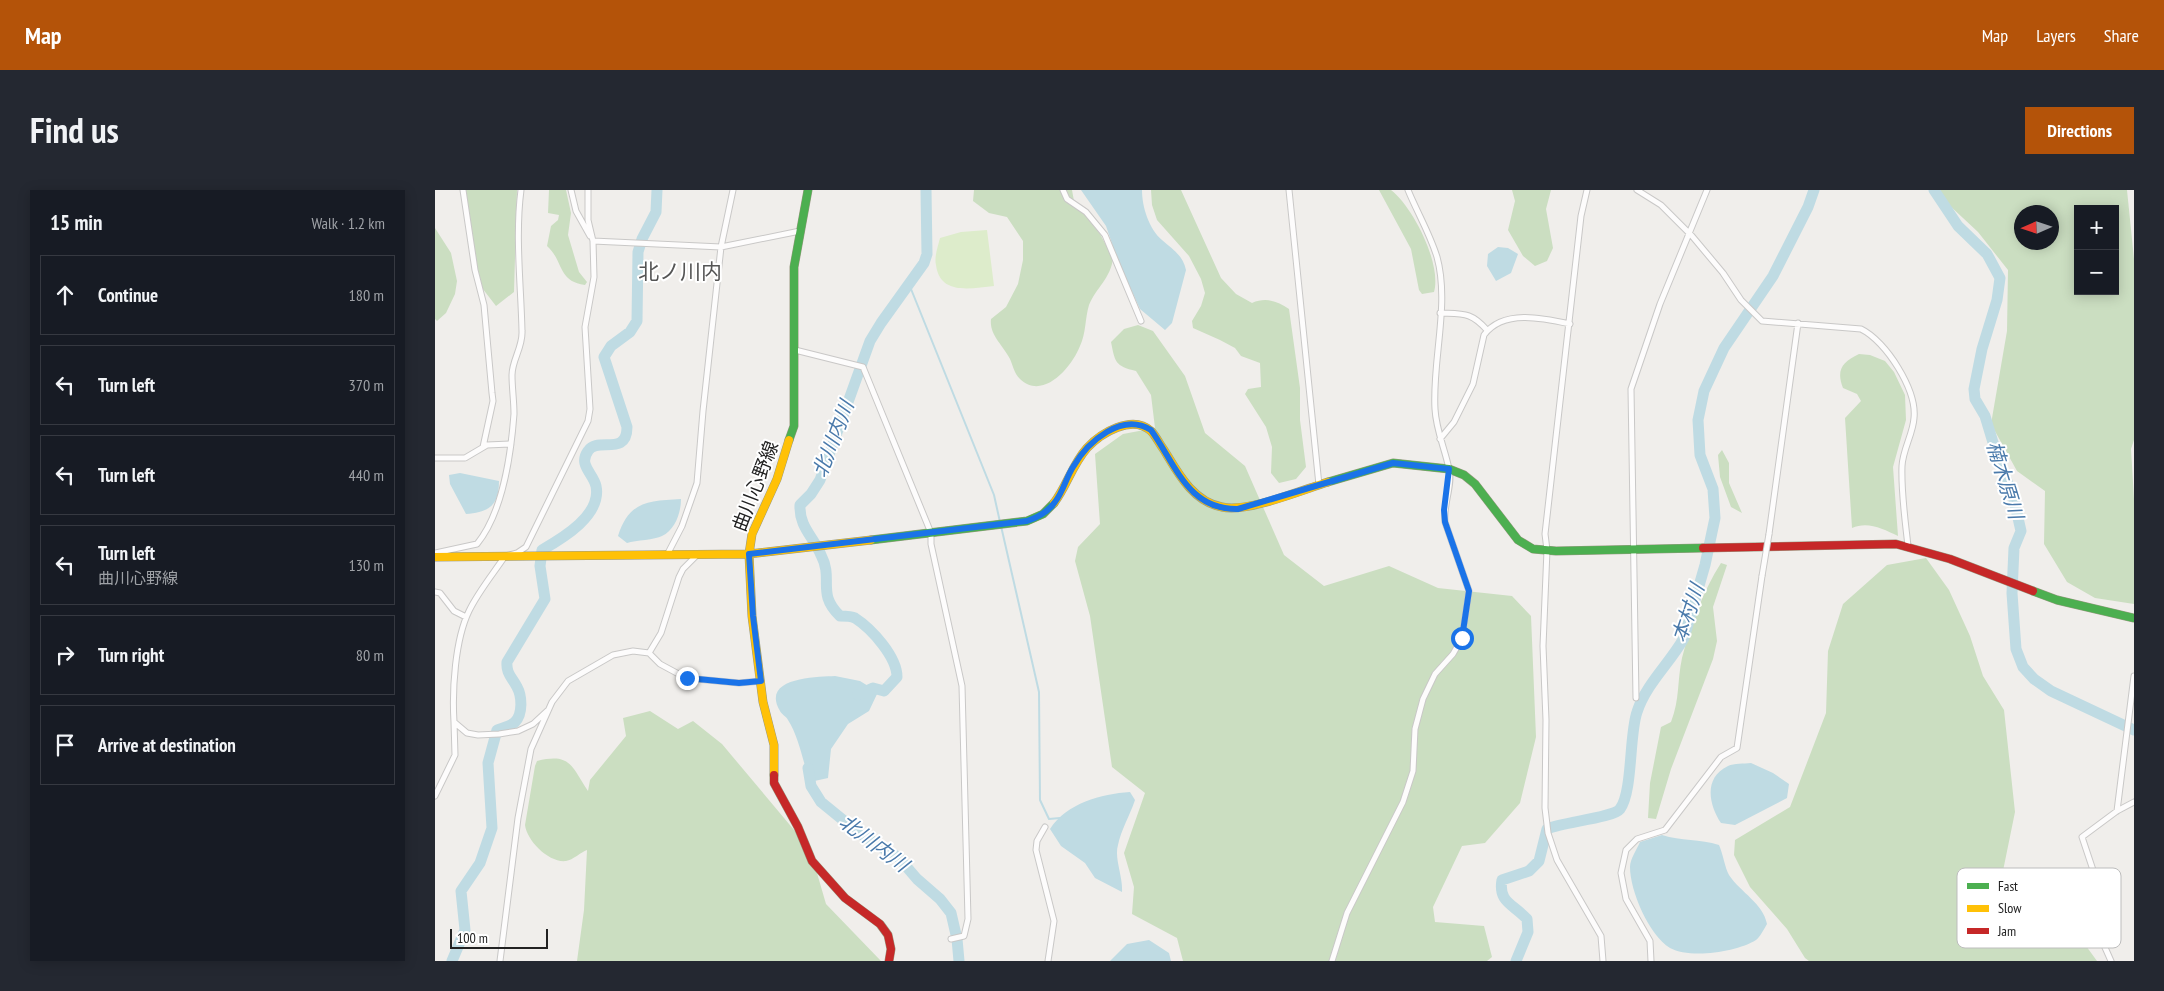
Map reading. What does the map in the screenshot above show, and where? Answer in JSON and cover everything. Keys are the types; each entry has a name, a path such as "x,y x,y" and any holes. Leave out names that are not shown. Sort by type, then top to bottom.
{"street":[{"path":"463,190 475,270 484,305 493,401 483,447"},
{"path":"435,553 477,544 488,530 494,516 511,444 514,412 512,374 522,345 519,297 521,190"},
{"path":"571,190 576,211 593,241"},
{"path":"435,796 455,755 453,705 457,661 466,618 477,596 505,556 517,553 526,547 589,421 590,409 585,327 594,277 593,241 588,220 588,190"},
{"path":"667,555 682,526 697,483 721,247 733,190"},
{"name":"曲川心野線","path":"808,190 799,231 794,267 794,426 777,479 751,534 749,554 752,607 763,702 774,745 773,776 781,799 798,827 812,861 822,874 845,898 880,924 889,935 891,949 889,961"},
{"path":"1063,190 1067,199 1086,212 1105,234 1141,321"},
{"path":"1289,190 1319,485"},
{"path":"1332,961 1347,913 1403,802 1413,771 1415,729 1423,699 1435,674 1453,654 1462,638 1469,591 1445,522 1444,510 1449,469 1440,440 1435,409 1440,313 1437,258 1408,190"},
{"path":"1587,190 1581,216 1570,324 1549,484 1545,534 1547,550 1543,646 1546,720 1545,808 1548,833 1557,860 1601,936 1603,961"},
{"path":"1637,190 1661,205 1690,233 1723,273 1741,300 1762,320 1861,329 1868,332 1895,363 1914,400 1915,416 1902,465 1908,546"},
{"path":"1636,698 1631,390 1660,304 1707,190"},
{"path":"593,241 721,247 799,231"},
{"path":"1440,313 1469,314 1477,318 1487,330"},
{"path":"1440,440 1454,422 1473,384 1484,335 1487,330 1521,317 1547,319 1570,324"},
{"path":"1651,961 1650,941 1626,899 1621,873 1622,862 1626,850 1637,839 1665,830 1721,757 1737,748 1799,323"},
{"path":"795,350 863,367 931,533 931,544 962,686 968,919 964,936 951,939"},
{"path":"435,557 749,554 1027,521 1040,516 1057,500 1073,467 1085,450 1108,432 1119,426 1131,423 1142,425 1151,430 1195,495 1214,506 1238,509 1393,463 1449,469 1464,475 1475,484 1518,540 1533,549 1883,544 1908,546 2057,600 2134,618"},
{"path":"435,458 465,458 483,447 511,444"},
{"path":"649,653 661,634 679,577 683,569 696,556"},
{"path":"435,592 440,593 454,612 466,618"},
{"path":"500,961 519,818 531,749 547,711 567,680 613,655 633,651 649,653 661,664 687,678 739,683 761,681"},
{"path":"2117,811 2134,676"},
{"path":"454,722 467,733 477,735 499,734 519,731 533,724 547,711"},
{"path":"2092,868 2082,837 2117,811 2134,802"},
{"path":"1045,827 1037,841 1036,850 1054,921 1047,961"},
{"path":"2105,948 2111,961"}],"green space":[{"path":"466,190 517,190 514,292 496,306 479,284 470,233"},
{"path":"549,190 566,190 571,213 568,235 579,272 587,282 585,285 576,283 565,275 547,246 551,226 558,220 559,215 548,213"},
{"path":"974,190 1072,190 1074,201 1100,234 1113,258 1106,277 1089,305 1082,341 1076,354 1064,371 1047,384 1029,385 1020,379 992,330 991,319 1006,307 1018,284 1023,260 1023,241 1007,217 989,213 973,201"},
{"path":"1151,190 1181,190 1221,278 1236,294 1252,303 1262,300 1271,301 1289,309 1300,388 1300,420 1306,467 1296,479 1279,483 1271,473 1272,447 1266,427 1245,394 1248,389 1261,387 1260,363 1241,356 1235,348 1193,328 1192,321 1201,306 1205,293 1201,279 1189,256 1157,220 1152,205"},
{"path":"1379,190 1391,190 1408,209 1416,222 1430,252 1434,267 1434,292 1422,294 1419,290 1411,249"},
{"path":"1512,190 1551,190 1546,209 1553,248 1547,261 1535,266 1523,256 1508,230 1515,201"},
{"path":"1940,190 2127,190 2134,259 2134,440 2131,449 2134,499 2134,604 2095,598 2067,582 2044,544 2045,491 2017,471 1991,424 2007,331 2008,270 1978,232 1948,204"},
{"path":"435,228 451,253 457,281 455,294 446,313 437,321 435,319"},
{"path":"987,230 994,286 958,288 944,282 939,275 936,262 936,251 940,238 961,232"},
{"path":"1138,325 1153,331 1185,376 1205,433 1245,466 1284,555 1324,586 1389,566 1438,588 1512,596 1531,616 1536,737 1520,803 1485,843 1462,846 1433,907 1435,922 1484,926 1492,957 1487,961 1183,961 1177,938 1132,914 1134,887 1124,853 1145,793 1112,767 1090,616 1075,561 1078,547 1100,524 1095,454 1123,434 1155,428 1151,395 1136,371 1124,367 1117,362 1111,342 1124,329"},
{"path":"1859,354 1870,355 1885,361 1894,372 1905,395 1906,420 1893,467 1898,536 1870,526 1864,525 1852,528 1845,418 1861,401 1857,394 1843,388 1840,376 1842,367 1848,360"},
{"path":"1722,450 1729,463 1729,483 1742,513 1731,507 1720,477 1718,455"},
{"path":"1926,558 1949,590 1970,636 1983,676 2004,710 2015,812 2004,868 1957,868 1957,948 2088,948 2097,961 1809,961 1805,958 1787,929 1750,887 1734,855 1735,840 1790,807 1826,713 1828,651 1843,604 1887,565"},
{"path":"1721,563 1727,565 1713,607 1717,641 1713,659 1671,769 1656,819 1648,818 1650,783 1661,727 1671,722 1674,714 1680,666 1689,634 1703,597"},
{"path":"650,711 678,729 693,721 722,744 810,849 826,904 881,961 577,961 584,910 587,850 569,860 559,861 546,855 530,838 525,825 535,766 537,761 548,759 563,760 569,763 588,791 590,780 626,736 623,718"}],"water":[{"path":"1081,190 1142,190 1143,203 1153,230 1180,256 1186,270 1172,323 1165,330 1140,309 1118,261 1106,226"},
{"path":"1498,247 1508,248 1518,254 1511,273 1496,281 1487,266 1488,254"},
{"path":"460,473 499,481 499,490 495,502 481,512 466,514 450,484 449,475"},
{"path":"681,499 680,510 674,525 662,536 627,543 618,536 623,524 634,509 649,502"},
{"path":"835,676 860,681 878,692 869,711 848,724 831,749 828,778 810,782 795,734 776,700 778,691 784,685 793,681"},
{"path":"1751,763 1773,773 1789,784 1787,798 1735,825 1721,823 1711,800 1712,785 1715,777 1728,766"},
{"path":"1130,792 1135,800 1119,839 1117,850 1122,892 1095,878 1085,863 1061,846 1050,829 1057,820 1075,806 1096,798"},
{"path":"1662,835 1719,845 1729,875 1756,904 1765,917 1767,924 1756,940 1737,948 1713,953 1679,951 1670,948 1662,942 1648,923 1637,900 1633,888 1630,864 1640,842"},
{"path":"1149,940 1169,953 1171,961 1110,961 1127,944"}],"waterway":[{"path":"452,961 465,930 461,891 480,863 492,828 488,763 497,730 509,726 518,719 521,705 517,687 508,673 507,662 545,599 540,566 542,550 570,532 587,516 593,507 596,497 596,486 585,465 585,456 588,451 598,445 617,444 626,436 627,427 604,357 611,346 630,332 637,321 638,252 642,239 656,212 657,190"},
{"name":"北川内川","path":"858,695 873,688 884,691 897,677 896,669 888,652 869,629 855,618 840,616 833,608 827,593 825,564 804,525 800,513 800,505 811,494 820,480 870,341 924,263 927,254 926,190"},
{"name":"本村川","path":"1516,961 1528,932 1527,919 1504,898 1501,887 1502,880 1529,871 1539,861 1547,829 1608,815 1620,809 1624,801 1637,712 1646,692 1684,638 1705,565 1715,518 1713,489 1700,455 1698,420 1704,391 1724,348 1773,276 1808,207 1814,190"},
{"name":"楠木原川","path":"1934,190 1958,226 1987,254 2000,278 1997,300 1982,349 1974,389 1975,399 1985,416 1998,459 2013,496 2021,531 2014,548 2012,593 2016,649 2023,667 2034,679 2051,691 2134,730"},
{"path":"909,284 994,495 1000,522"},
{"path":"1001,526 1039,692 1040,800 1049,819 1060,818"},
{"name":"北川内川","path":"808,768 811,786 821,802 859,833 899,858 917,879 940,899 951,913 957,939 959,961"}],"traffic: fast":[{"path":"789,440 794,426 794,267 808,190"},
{"path":"1328,482 1393,463 1449,469 1464,475 1475,484 1518,540 1533,549 1556,551 1703,548"},
{"path":"871,540 1027,521 1043,514 1054,503"},
{"path":"2033,591 2057,600 2134,618"}],"traffic: slow":[{"path":"1054,503 1063,490 1077,461 1093,442 1117,427 1135,424 1151,431 1187,485 1195,493 1212,504 1222,507 1245,507 1328,482"},
{"path":"774,775 774,745 763,702 752,616 749,554 752,534 777,479 789,440"},
{"path":"435,557 749,554 871,540"}],"traffic: jam":[{"path":"1703,548 1896,544 1950,559 2033,591"},
{"path":"774,775 774,783 798,827 812,861 845,898 880,924 888,935 891,949 889,961"}],"district":[{"name":"北ノ川内","path":"680,271"}],"route":[{"path":"687,678 739,683 761,681 749,581 749,554 1027,521 1040,516 1057,500 1073,467 1085,450 1108,432 1119,426 1131,423 1142,425 1151,430 1183,480 1195,495 1204,502 1226,509 1238,509 1393,463 1449,469 1449,484 1444,510 1445,522 1457,551 1469,591 1462,638"}]}
